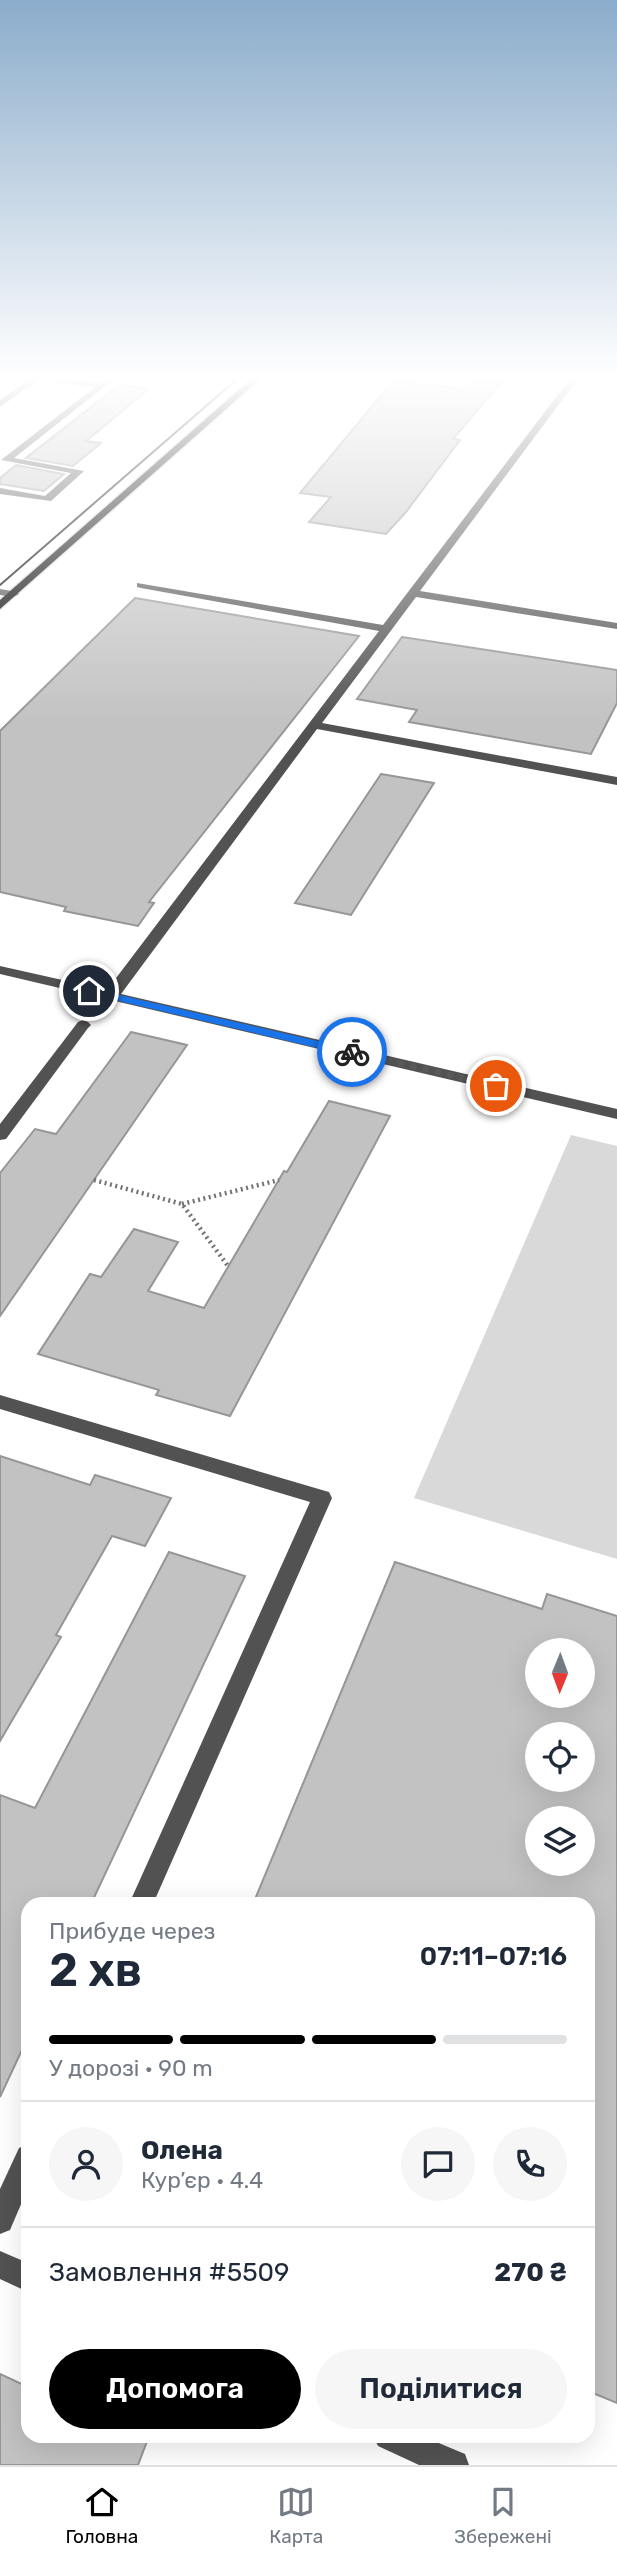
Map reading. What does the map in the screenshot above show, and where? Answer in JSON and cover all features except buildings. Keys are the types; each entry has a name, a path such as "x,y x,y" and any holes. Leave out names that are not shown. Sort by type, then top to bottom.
{"main road":[{"path":"0,606 125,495"}],"lane":[{"path":"24,495 47,499 52,495"},
{"path":"111,996 487,495"},
{"path":"141,586 386,629"},
{"path":"0,592 13,594"},
{"path":"413,593 617,626"},
{"path":"314,725 617,781"},
{"path":"0,970 617,1114"},
{"path":"0,1135 83,1025"},
{"path":"0,1402 322,1498 144,1897"},
{"path":"0,2220 21,2173"},
{"path":"0,2265 21,2275"},
{"path":"404,2443 454,2465"}],"path":[{"path":"94,1180 182,1204 279,1180"},
{"path":"182,1204 228,1266"}],"shaded area":[{"path":"571,1135 617,1146 617,1559 414,1498"}],"tram line":[{"path":"0,585 104,495"}],"way so far":[{"path":"352,1052 496,1086"}],"route":[{"path":"89,991 352,1052"}]}
